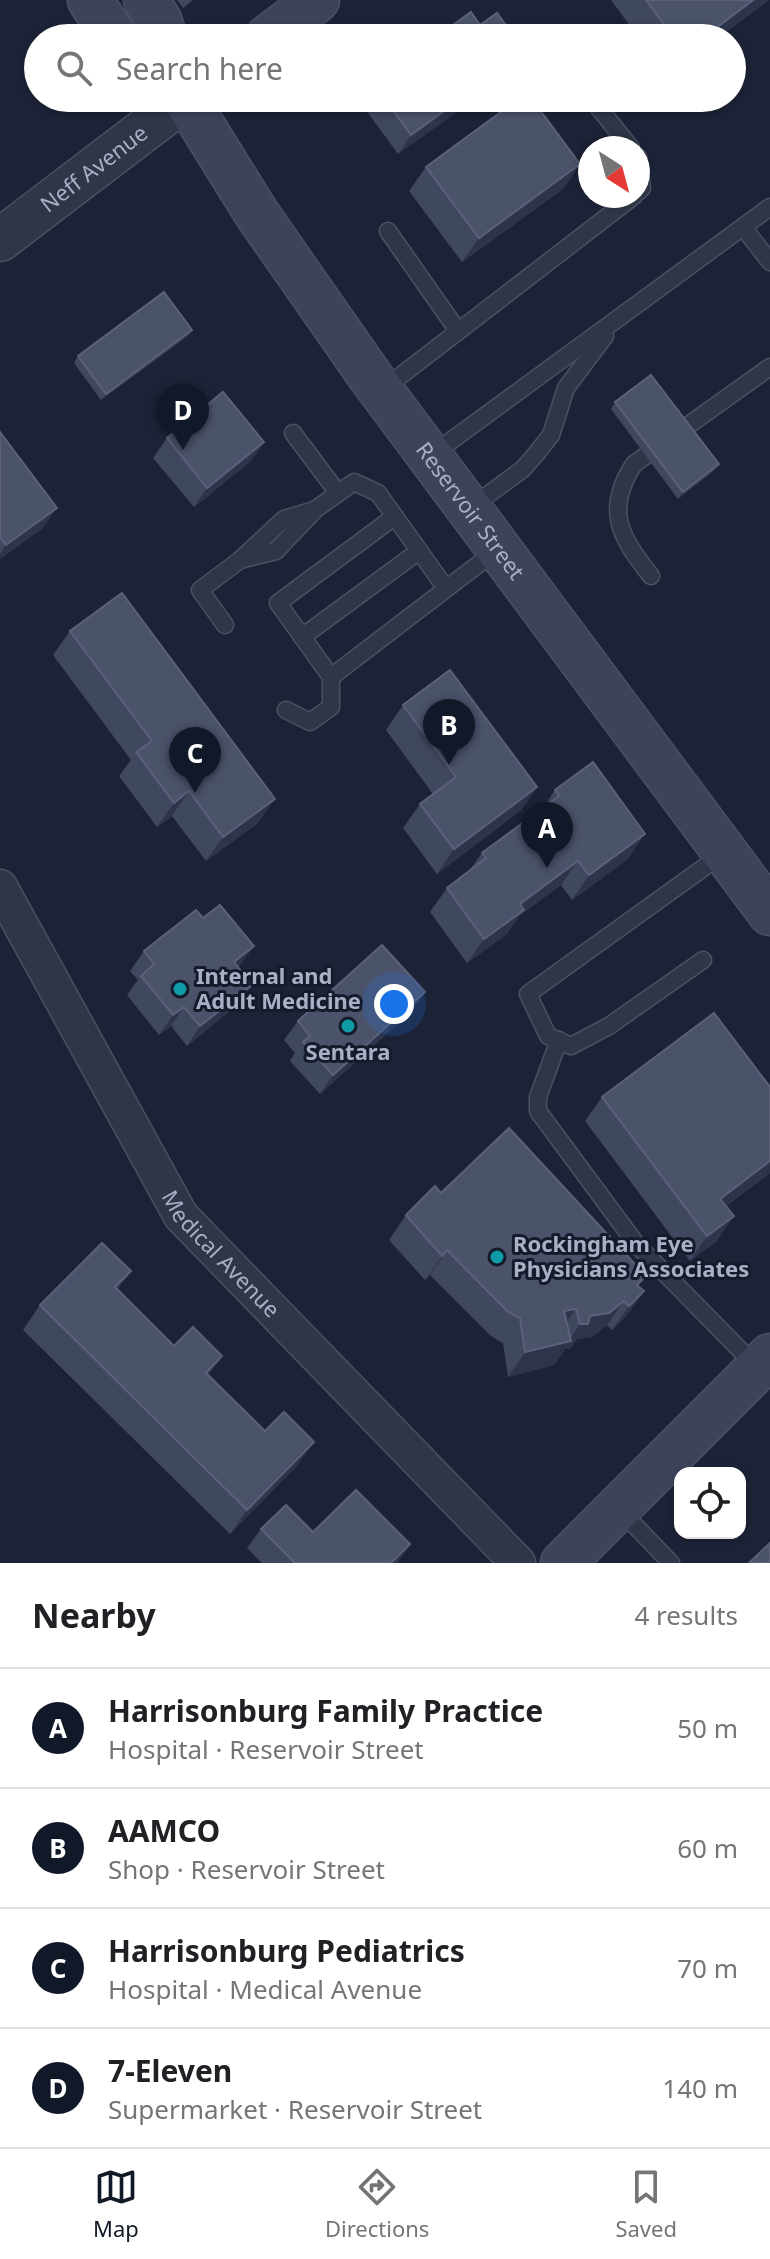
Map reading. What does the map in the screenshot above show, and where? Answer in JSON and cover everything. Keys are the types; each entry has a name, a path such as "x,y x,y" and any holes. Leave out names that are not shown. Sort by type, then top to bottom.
{"main road":[{"path":"90,0 106,24"},
{"path":"146,0 160,24"},
{"path":"285,24 317,0"},
{"name":"Reservoir Street","path":"194,112 257,214 381,391 770,913"},
{"path":"563,1563 764,1362"}],"street":[{"name":"Neff Avenue","path":"0,240 167,112"},
{"name":"Medical Avenue","path":"0,887 181,1216 518,1563"}],"lane":[{"path":"602,112 621,136"},
{"path":"429,457 770,207"},
{"path":"381,391 618,208"},
{"path":"743,227 770,262"},
{"path":"388,231 458,331"},
{"path":"469,509 523,469 536,454 551,435 566,388 625,314"},
{"path":"651,576 630,550 618,523 619,486 634,464 770,367"},
{"path":"293,433 338,493"},
{"path":"225,625 200,590 240,560 284,519 316,509 354,482 378,493 445,587"},
{"path":"286,710 310,722 331,707 331,677 278,603 394,517"},
{"path":"331,677 498,549"},
{"path":"302,637 419,551"},
{"path":"703,960 609,1026 571,1046 548,1036 528,994 726,852"},
{"path":"559,1040 538,1097 538,1111 637,1245 764,1362"},
{"path":"618,1508 671,1563"}],"building":[{"path":"646,0 753,0 721,24 664,24"},
{"path":"471,12 479,24 454,24"},
{"path":"497,13 505,24 481,24"},
{"path":"394,112 443,112 411,135"},
{"path":"501,112 541,112 578,165 479,238 426,167"},
{"path":"164,292 192,330 106,394 78,356"},
{"path":"651,375 719,464 683,492 615,402"},
{"path":"223,392 264,442 207,488 167,438"},
{"path":"0,432 57,508 6,545 0,538"},
{"path":"122,593 275,799 223,837 189,791 174,803 136,752 152,741 70,631"},
{"path":"450,670 537,787 454,849 420,804 456,777 403,705"},
{"path":"593,762 645,834 589,875 578,861 520,904 524,910 484,939 447,888 486,858 482,853 559,796 555,790"},
{"name":"Internal and Adult Medicine","path":"220,905 254,946 234,962 252,985 200,1026 184,1007 173,1015 141,976 154,964 144,951 196,910 203,918"},
{"name":"Sentara","path":"382,945 425,992 333,1075 303,1042 310,1036 298,1021"},
{"path":"714,1013 770,1087 770,1161 720,1199 734,1216 707,1236 602,1097"},
{"name":"Rockingham Eye Physicians Associates","path":"509,1128 646,1276 637,1285 644,1291 629,1306 624,1301 609,1313 590,1316 588,1324 580,1324 576,1309 564,1311 571,1341 525,1352 520,1318 508,1312 447,1250 442,1256 406,1215 435,1186 441,1193"},
{"path":"102,1243 131,1271 115,1287 174,1346 193,1327 222,1356 206,1373 265,1431 284,1412 314,1442 247,1510 40,1305"},
{"path":"356,1490 410,1544 391,1563 295,1563 261,1529 286,1505 313,1532"},
{"path":"770,1543 770,1563 749,1563"}],"place":[{"name":"7-Eleven","path":"183,450"},
{"name":"AAMCO","path":"449,765"},
{"name":"Harrisonburg Pediatrics","path":"195,793"},
{"name":"Harrisonburg Family Practice","path":"547,868"},
{"name":"Internal and Adult Medicine","path":"180,989"},
{"name":"Sentara","path":"348,1026"},
{"name":"Rockingham Eye Physicians Associates","path":"497,1257"}]}
